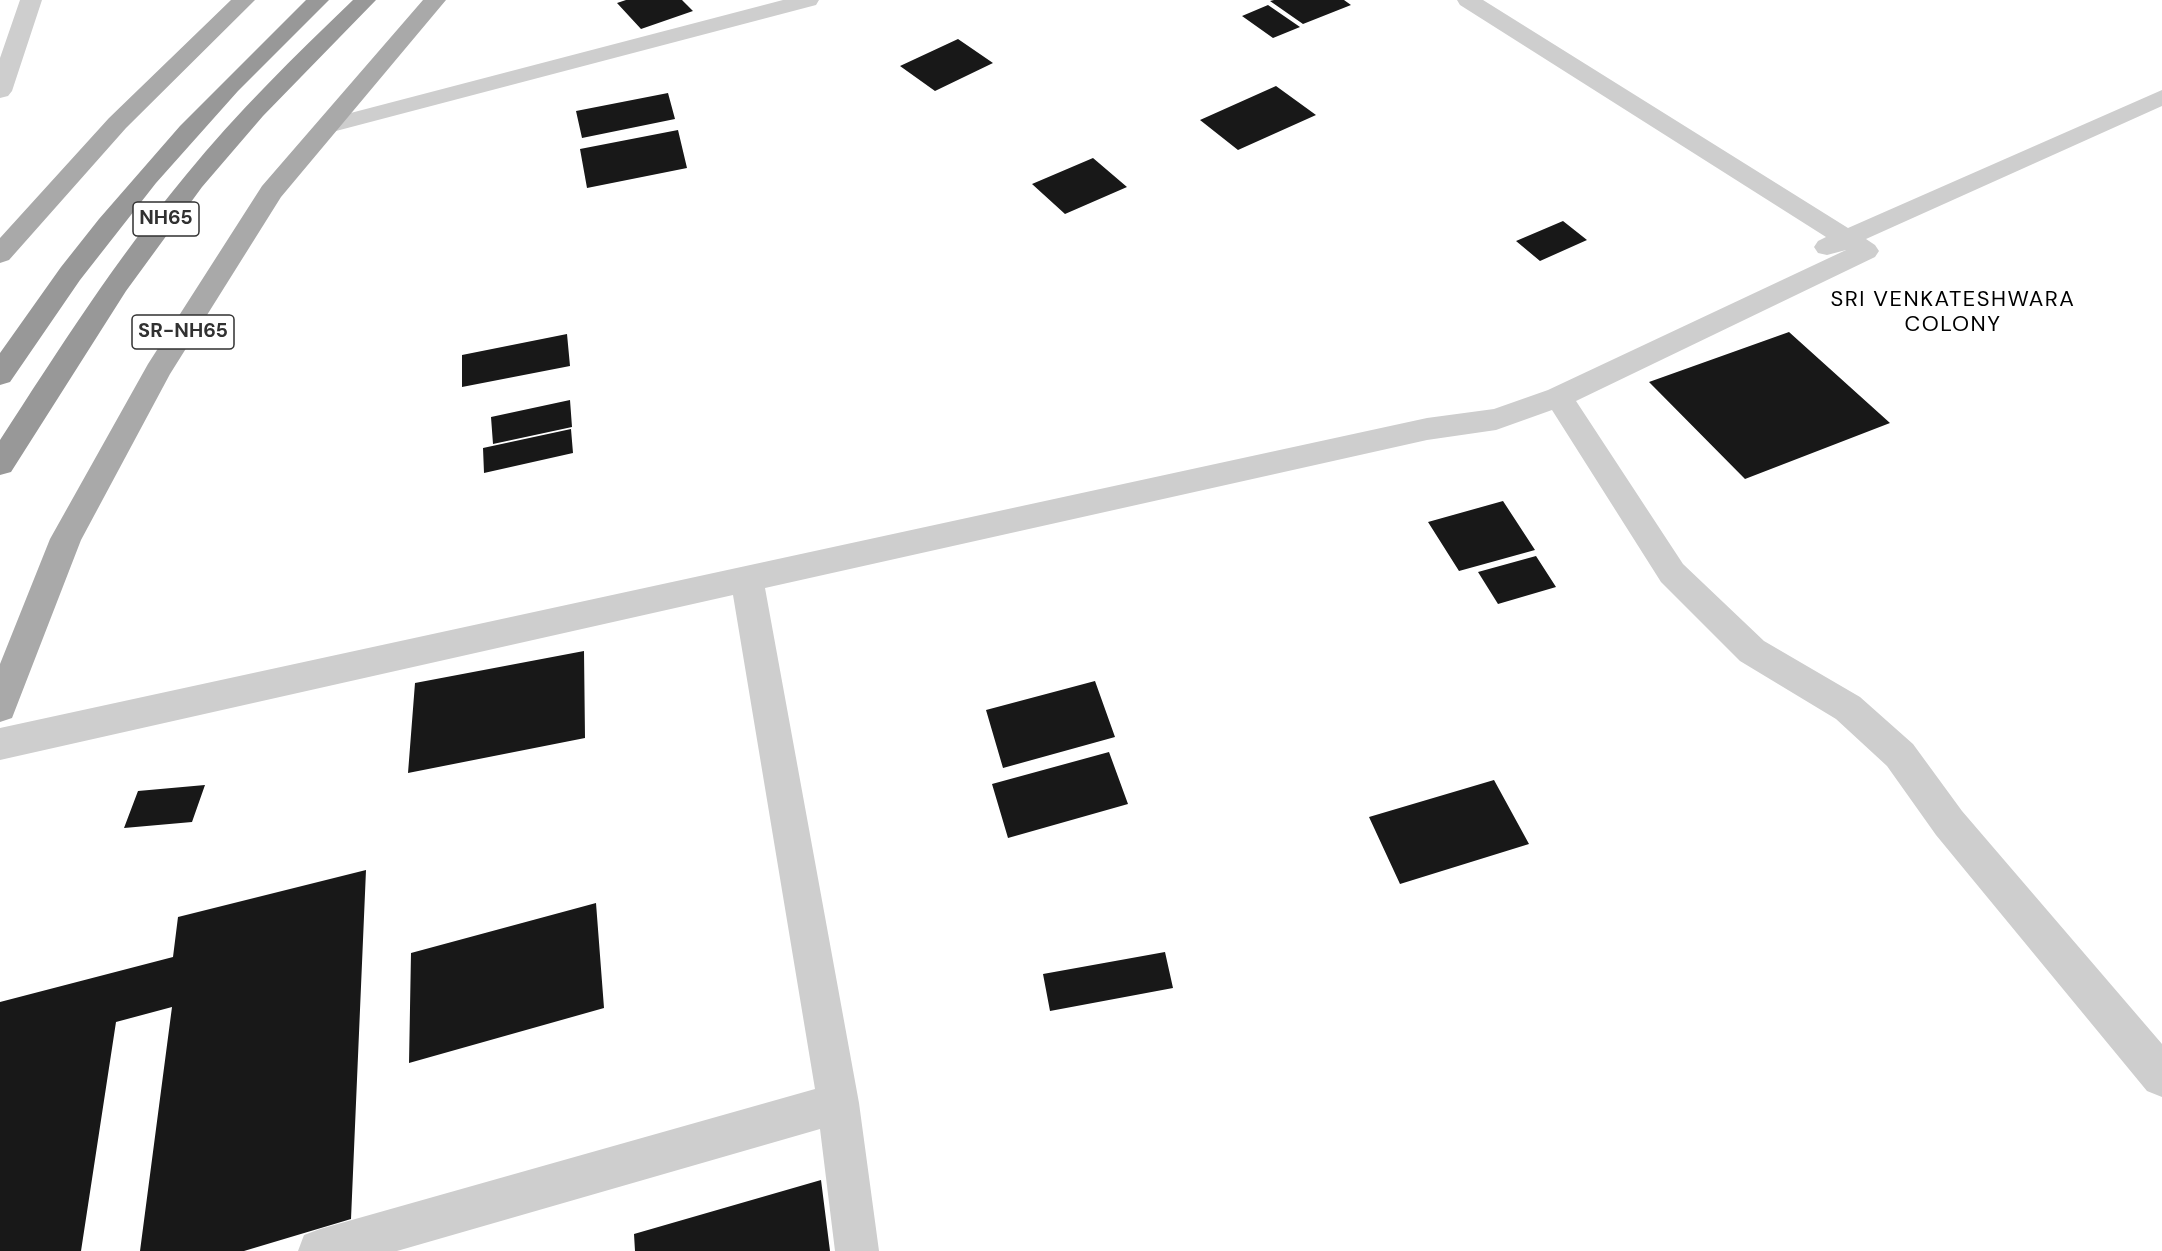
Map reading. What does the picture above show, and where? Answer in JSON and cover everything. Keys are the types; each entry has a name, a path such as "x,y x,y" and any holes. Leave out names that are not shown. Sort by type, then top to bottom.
{"highway":[{"name":"NH65","path":"0,375 32,325 144,180 253,62 318,0"},
{"name":"NH65","path":"0,464 88,326 193,182 296,67 365,0"}],"main road":[{"path":"0,254 73,169 190,48 244,0"},
{"name":"SR-NH65","path":"0,707 66,539 158,371 271,192 435,0"}],"street":[{"path":"0,92 31,0"},
{"path":"328,126 808,0"},
{"path":"1468,0 1856,244"},
{"path":"1427,429 1488,408 1856,244 2162,97"},
{"path":"0,744 1427,429 1496,419 1558,397 1856,244"},
{"path":"1558,397 1672,573 1752,651 1848,708 1900,755 1949,823 2162,1076"},
{"path":"747,580 838,1103 857,1251"},
{"path":"320,1251 838,1103"}],"building":[{"path":"626,0 682,0 693,11 641,29 617,3"},
{"path":"1344,0 1351,5 1303,24 1270,1"},
{"path":"1268,5 1300,27 1273,38 1242,16"},
{"path":"958,39 993,63 935,91 900,66"},
{"path":"1276,86 1316,115 1238,150 1200,120"},
{"path":"668,93 675,119 582,138 576,111"},
{"path":"678,130 687,168 587,188 580,149"},
{"path":"1093,158 1127,187 1065,214 1032,184"},
{"path":"1563,221 1587,240 1540,261 1516,241"},
{"path":"1789,332 1890,423 1745,479 1649,382"},
{"path":"567,334 570,366 462,387 462,355"},
{"path":"570,400 572,427 493,444 491,417"},
{"path":"571,429 573,453 484,473 483,448"},
{"path":"1503,501 1535,550 1459,571 1428,522"},
{"path":"1536,556 1556,587 1498,604 1478,572"},
{"path":"584,651 585,738 408,773 415,683"},
{"path":"1095,681 1115,737 1003,768 986,710"},
{"path":"1109,752 1128,804 1008,838 992,784"},
{"path":"1494,780 1529,844 1400,884 1369,817"},
{"path":"205,785 192,822 124,828 138,791"},
{"path":"366,870 351,1219 244,1251 140,1251 172,1007 116,1022 81,1251 0,1251 0,1002 173,957 178,917"},
{"path":"596,903 604,1008 409,1063 411,953"},
{"path":"1165,952 1173,988 1050,1011 1043,974"},
{"path":"821,1180 830,1251 635,1251 634,1234"}],"district":[{"name":"SRI VENKATESHWARA COLONY","path":"1953,312"}]}
